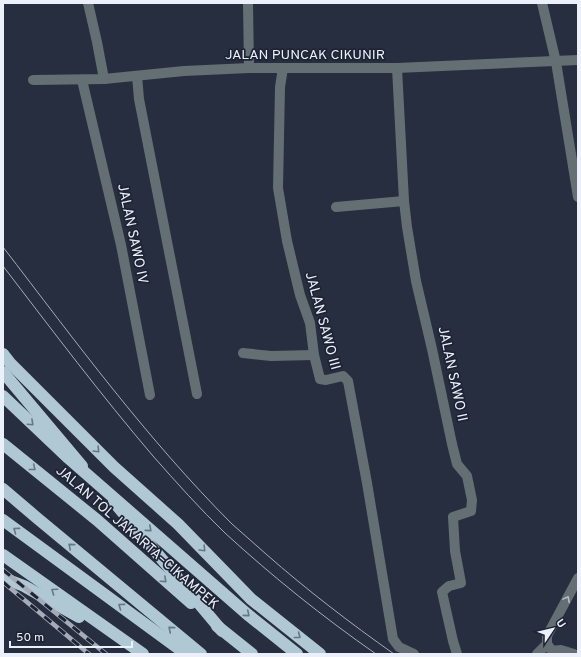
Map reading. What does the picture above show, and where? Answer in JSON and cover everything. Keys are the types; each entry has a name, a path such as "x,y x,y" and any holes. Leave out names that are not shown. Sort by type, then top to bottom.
{"highway":[{"path":"3,354 10,363 114,468 178,524 251,599 320,654"},
{"path":"3,372 222,631"},
{"path":"3,396 66,456 235,604 297,654"},
{"name":"JALAN TOL JAKARTA–CIKAMPEK","path":"3,444 97,520 222,631 252,654"},
{"path":"3,489 201,654"},
{"path":"3,520 186,654"},
{"path":"3,555 143,654"},
{"path":"3,578 24,586 93,626 133,654"}],"street":[{"path":"88,3 104,79"},
{"path":"248,3 249,68"},
{"path":"542,3 556,62 578,197"},
{"name":"JALAN PUNCAK CIKUNIR","path":"33,80 104,79 184,71 249,68 397,68 578,60"},
{"name":"JALAN SAWO III","path":"283,68 280,88 278,188 287,241 300,295 310,324 314,355 320,379 326,380 343,376 348,381 393,639 399,647 414,654"},
{"name":"JALAN SAWO II","path":"397,68 404,201 416,281 457,464 467,476 472,500 471,511 453,517 455,551 461,583 449,586 442,592 457,654"},
{"path":"137,76 139,99 196,394"},
{"name":"JALAN SAWO IV","path":"82,80 121,245 150,395"},
{"path":"336,207 404,201"},
{"path":"243,353 271,356 314,355"},
{"path":"574,654 560,650 552,650 547,644 547,636 578,578"},
{"path":"537,654 547,644"}],"tram line":[{"path":"3,247 141,424 201,492 232,524 281,567 329,606 394,654"},
{"path":"3,266 115,410 170,476 206,514 225,533 280,581 337,626 376,654"}],"railway":[{"path":"3,570 106,654"},
{"path":"3,582 89,654"}]}
